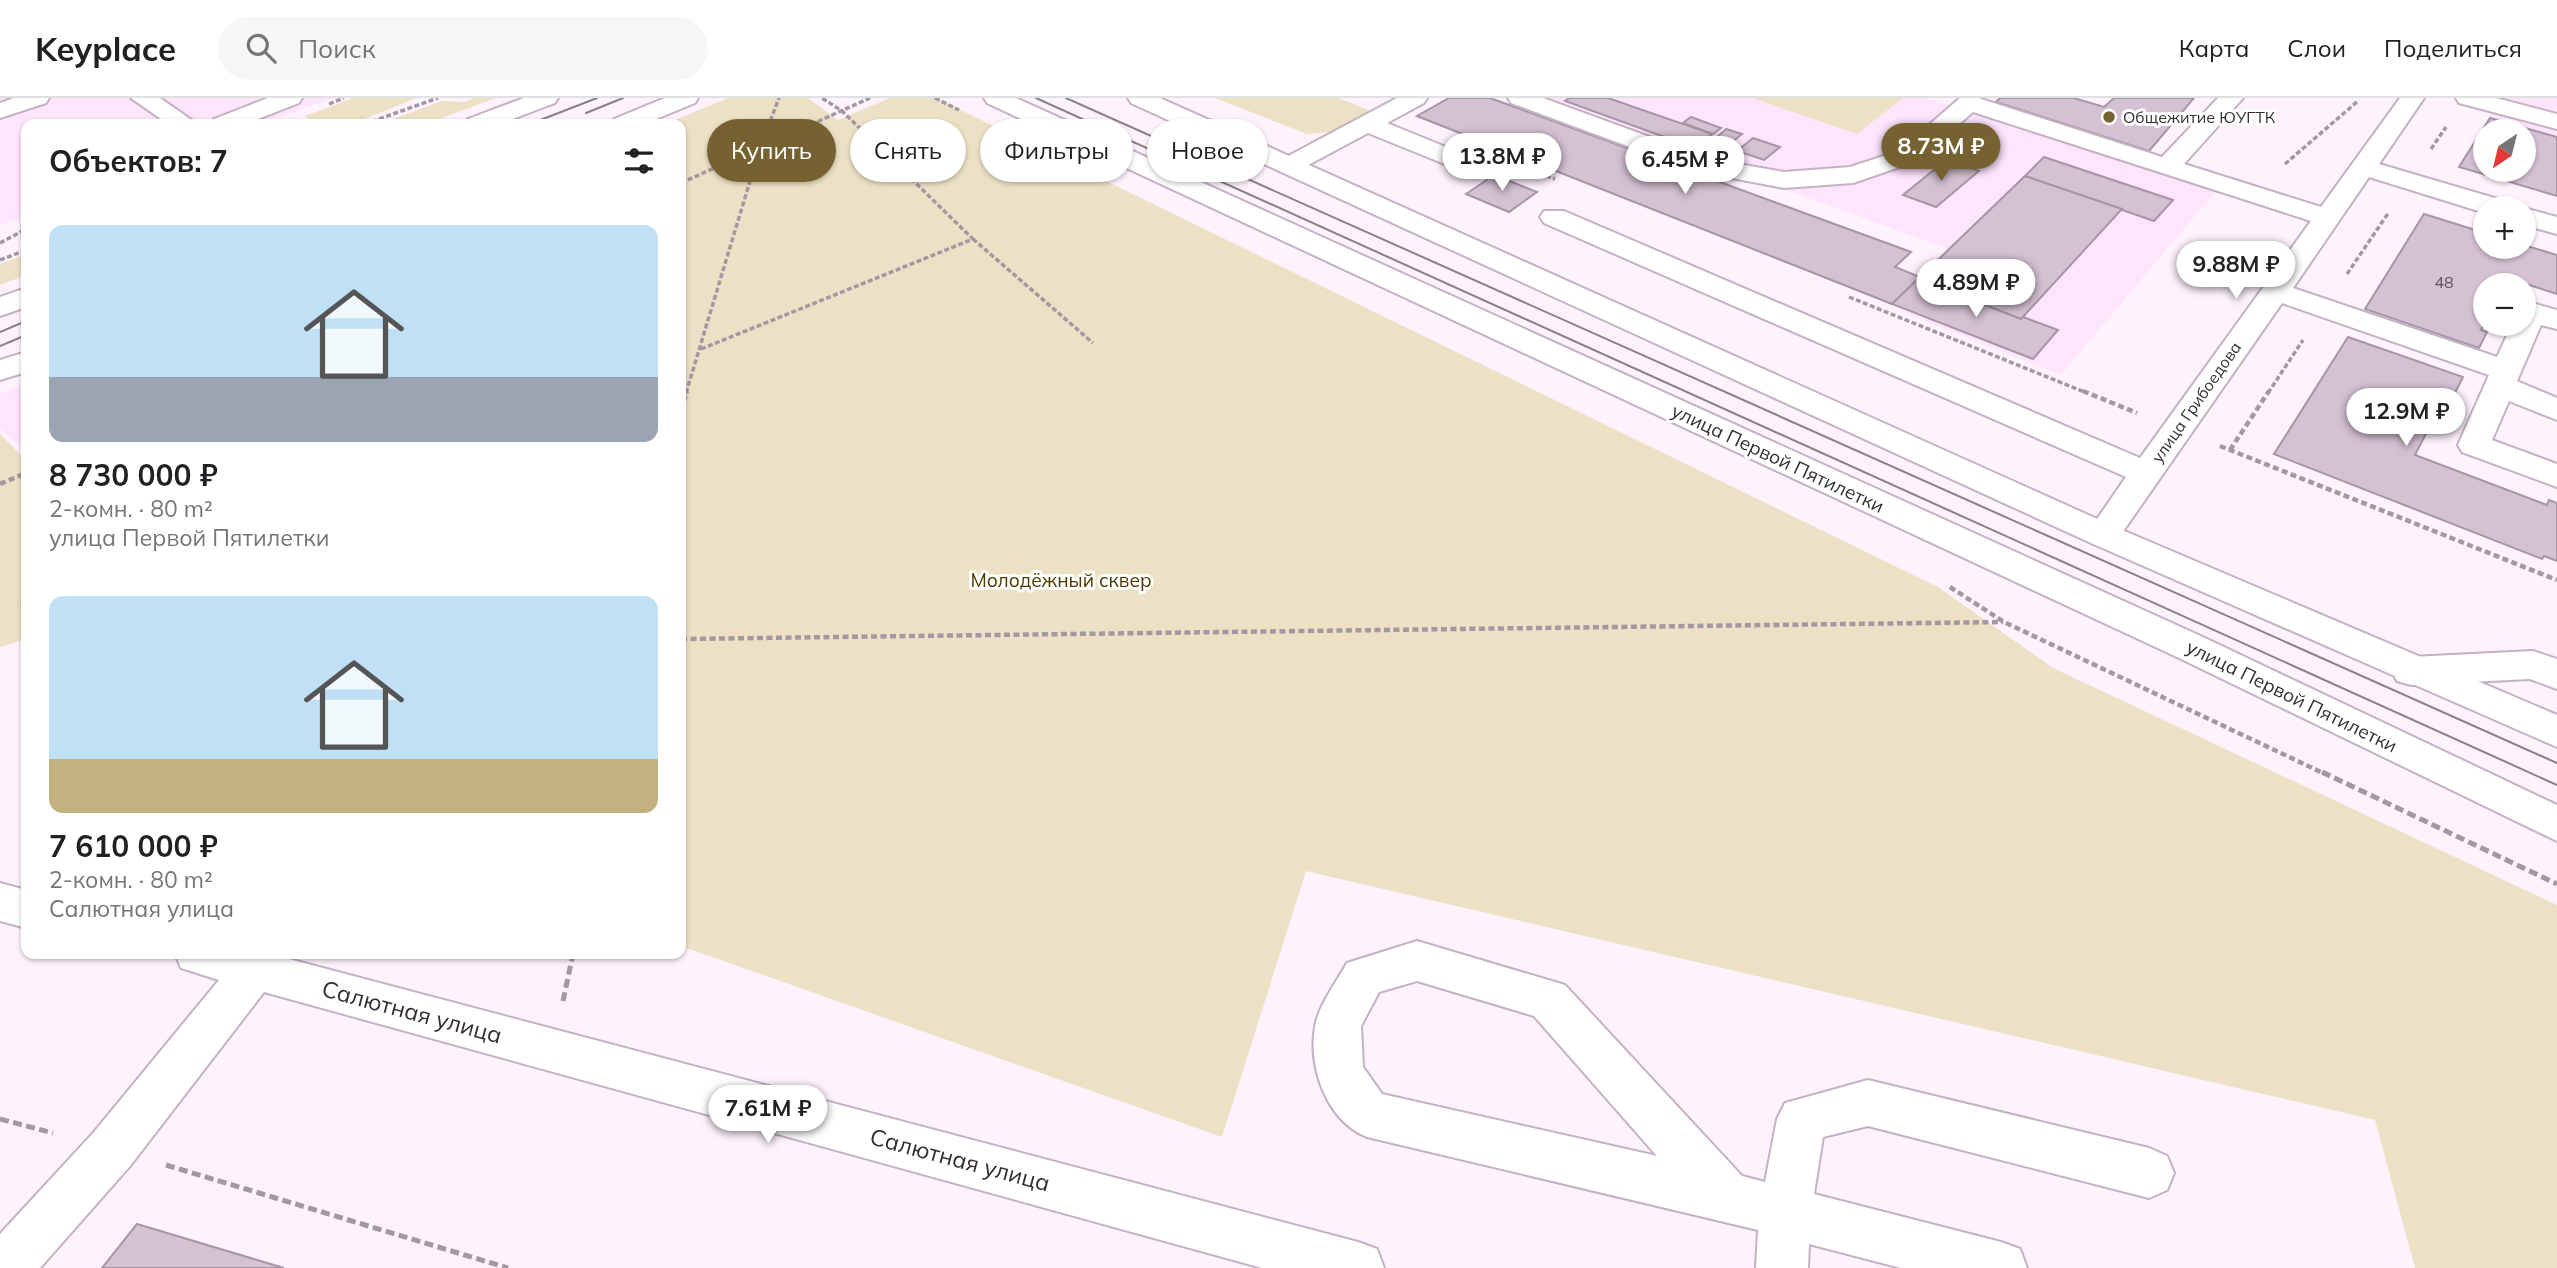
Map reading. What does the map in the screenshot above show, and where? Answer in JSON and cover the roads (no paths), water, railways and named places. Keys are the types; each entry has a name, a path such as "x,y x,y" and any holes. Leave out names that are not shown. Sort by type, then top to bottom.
{"main road":[{"path":"6,116 37,98"},
{"path":"144,98 177,119"},
{"path":"237,119 290,98"},
{"path":"490,119 545,98"},
{"path":"634,119 686,98"},
{"name":"улица Первой Пятилетки","path":"996,98 2192,648 2557,824"},
{"path":"1140,98 2103,535 2557,732"},
{"path":"1288,166 1415,98"},
{"path":"1520,98 1704,166 1784,180 1853,175 1908,156 1973,101 2325,217"},
{"path":"2167,167 2231,98"},
{"name":"улица Грибоедова","path":"2103,535 2325,217 2412,98"},
{"path":"2468,98 2557,122"},
{"path":"267,108 282,119"},
{"path":"1367,124 1471,166"},
{"path":"2362,167 2473,200"},
{"path":"1554,217 2146,473"},
{"path":"2536,220 2557,226"},
{"path":"2274,291 2502,378 2557,410"},
{"path":"0,307 21,299"},
{"path":"2557,320 2532,312 2474,445 2557,476"},
{"path":"0,371 21,363"},
{"path":"2412,670 2533,665 2557,675"},
{"path":"0,902 21,908"},
{"name":"Салютная улица","path":"216,959 1358,1268"},
{"path":"1727,1197 1549,1000 1417,961 1363,977 1338,1025 1339,1073 1367,1114 1727,1197 1785,1210 2001,1268"},
{"path":"5,1268 112,1149 255,969"},
{"path":"1782,1268 1785,1210 1802,1119 1868,1103 2149,1172"}],"tram line":[{"path":"543,119 597,98"},
{"path":"586,113 623,98"},
{"path":"1036,98 2557,785"},
{"path":"1066,98 2557,763"},
{"path":"0,332 21,323"},
{"path":"0,346 21,337"}],"place":[{"name":"Общежитие ЮУГТК","path":"2109,117"}],"park label":[{"name":"Молодёжный сквер","path":"1061,580"}]}
